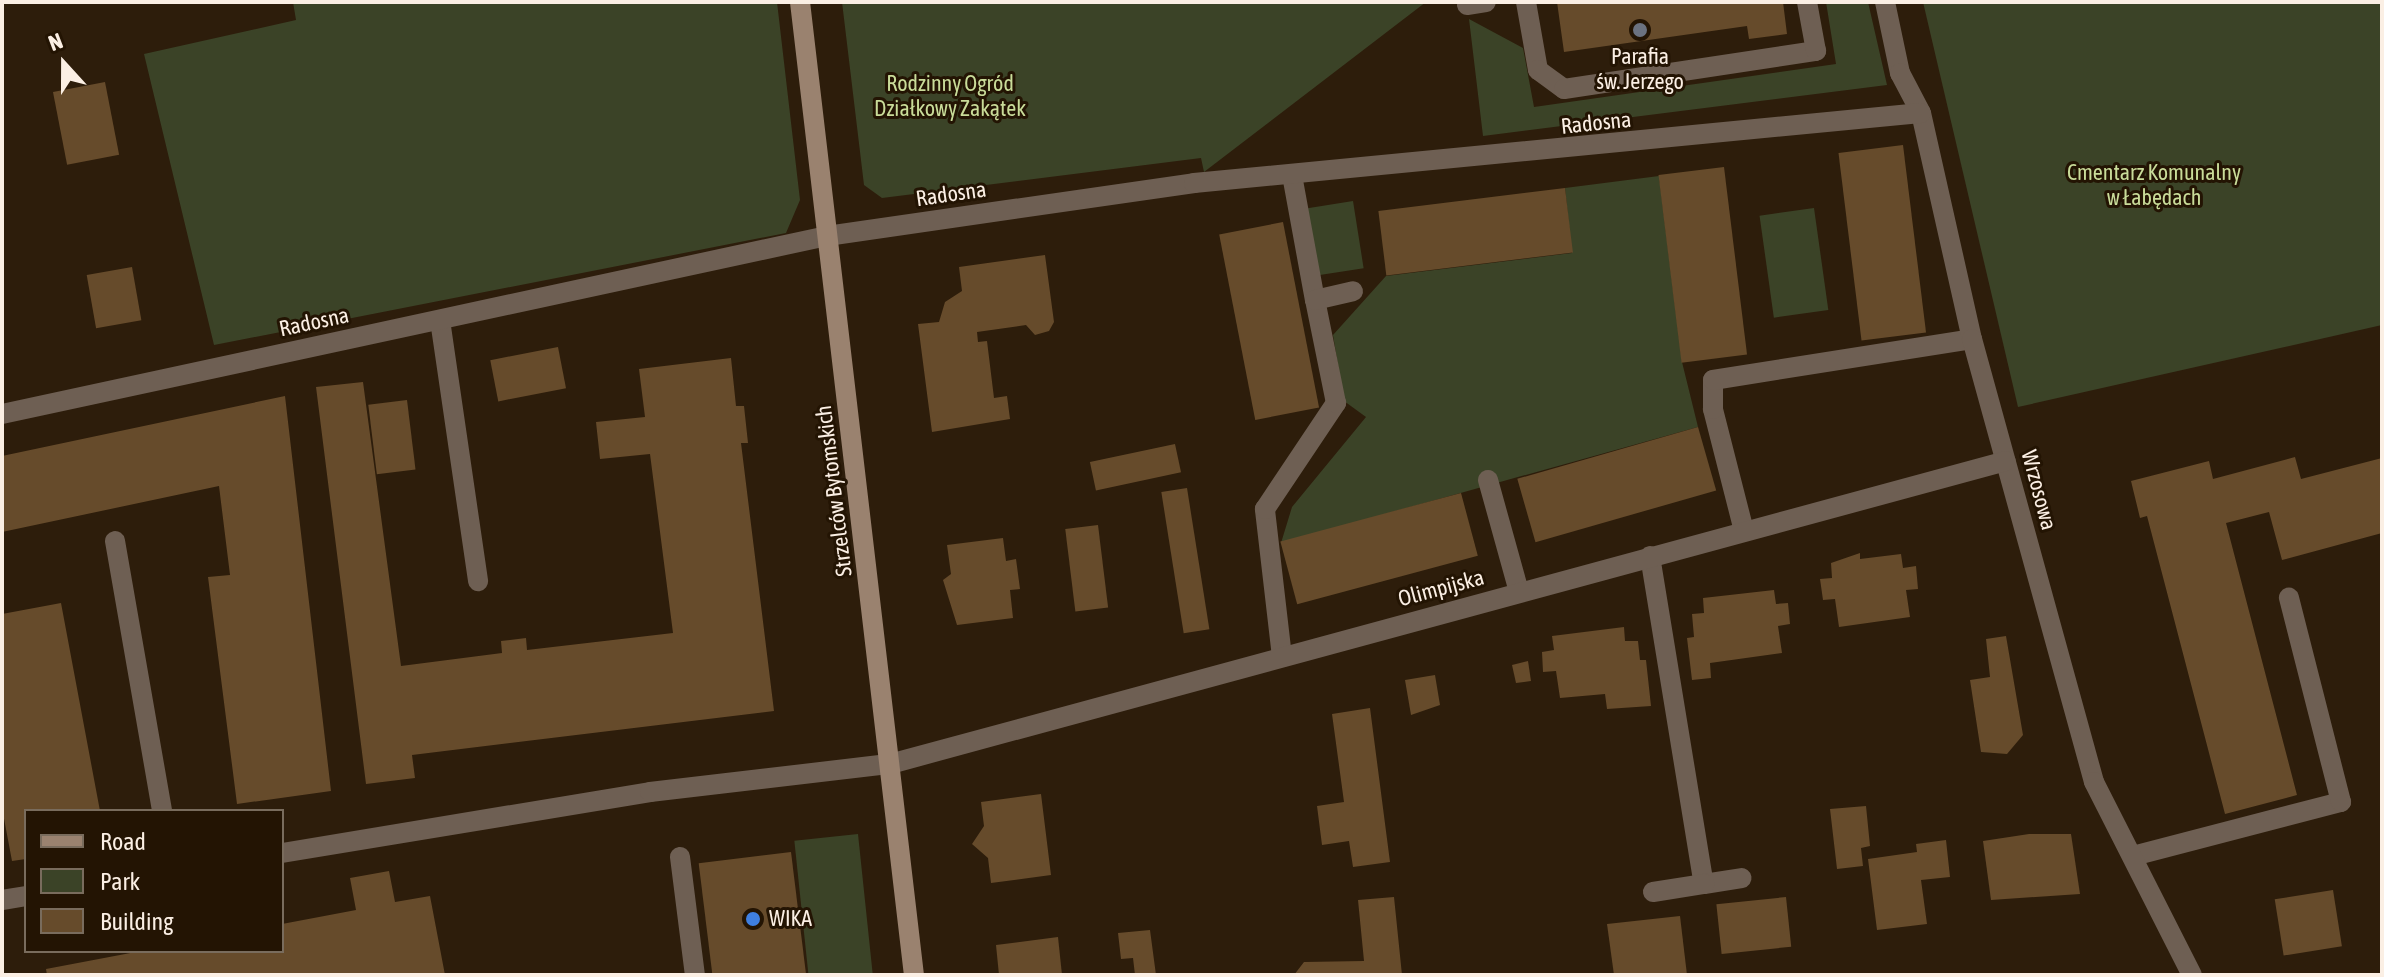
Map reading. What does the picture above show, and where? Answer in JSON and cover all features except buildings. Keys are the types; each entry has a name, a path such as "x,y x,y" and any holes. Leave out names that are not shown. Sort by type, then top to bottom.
{"street":[{"name":"Strzelców Bytomskich","path":"800,2 914,975"},
{"path":"1526,2 1538,70 1564,89 1816,51 1807,2"},
{"name":"Wrzosowa","path":"1885,2 1898,61 1921,113 1972,339 2094,782 2192,975"},
{"name":"Radosna","path":"2,414 827,236 1194,183 1921,113"},
{"path":"1282,657 1265,509 1336,403 1292,175"},
{"path":"1315,300 1353,291"},
{"path":"440,320 478,581"},
{"path":"1744,531 1713,409 1713,380 1972,339"},
{"name":"Olimpijska","path":"284,853 650,792 890,764 2006,461"},
{"path":"1488,480 1519,592"},
{"path":"115,541 162,809"},
{"path":"1650,556 1704,884"},
{"path":"2133,856 2341,802 2289,598"},
{"path":"680,857 695,975"},
{"path":"1653,892 1742,878"},
{"path":"2,900 24,896"}],"green space":[{"path":"293,2 777,2 800,200 786,233 214,345 144,54 296,20"},
{"name":"Rodzinny Ogród Działkowy Zakątek","path":"842,2 1426,2 1204,172 1201,158 882,198 864,185"},
{"path":"1826,2 1868,2 1887,85 1483,136 1469,19 1523,48 1534,107 1836,64"},
{"name":"Cmentarz Komunalny w Łabędach","path":"1923,2 2382,2 2382,325 2018,407"},
{"path":"1659,176 1682,362 1698,427 1281,543 1292,507 1366,417 1344,401 1333,335 1386,276 1572,253 1565,188"},
{"path":"1353,201 1364,268 1318,275 1308,208"},
{"path":"1814,208 1828,310 1774,318 1760,216"},
{"path":"858,834 873,975 808,975 794,841"}],"place":[{"name":"Parafia św. Jerzego","path":"1640,30"},
{"name":"WIKA","path":"753,919"}]}
